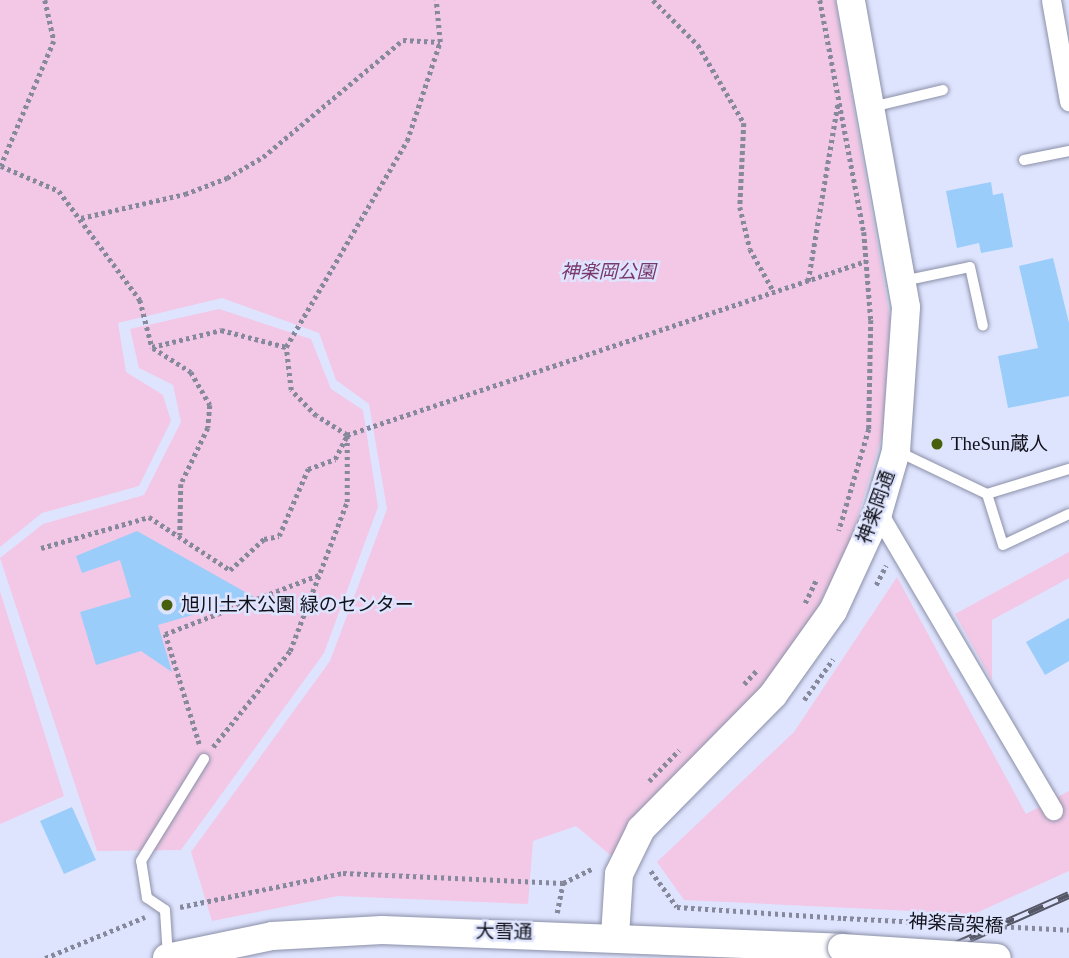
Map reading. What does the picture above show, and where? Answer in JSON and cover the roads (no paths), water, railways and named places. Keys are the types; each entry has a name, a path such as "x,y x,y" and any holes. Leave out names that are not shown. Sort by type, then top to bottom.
{"street":[{"name":"神楽岡通","path":"615,936 619,874 641,829 773,695 833,611 878,513 896,451 906,319 872,107 851,0"},
{"path":"1051,0 1069,101"},
{"path":"878,513 897,540 1053,810"},
{"name":"大雪通","path":"168,958 272,936 382,930 615,936 842,948"},
{"name":"神楽高架橋","path":"842,948 998,958"}],"lane":[{"path":"872,107 943,90"},
{"path":"1024,160 1069,151"},
{"path":"902,282 970,267 982,326"},
{"path":"896,451 987,494 1069,469"},
{"path":"987,494 1003,545 1069,514"},
{"path":"168,958 165,910 146,898 141,861 204,759"}],"railway":[{"path":"926,958 1069,895"}],"place":[{"name":"TheSun蔵人","path":"937,444"},
{"name":"旭川土木公園 緑のセンター","path":"167,605"}],"park label":[{"name":"神楽岡公園","path":"608,272"}]}
